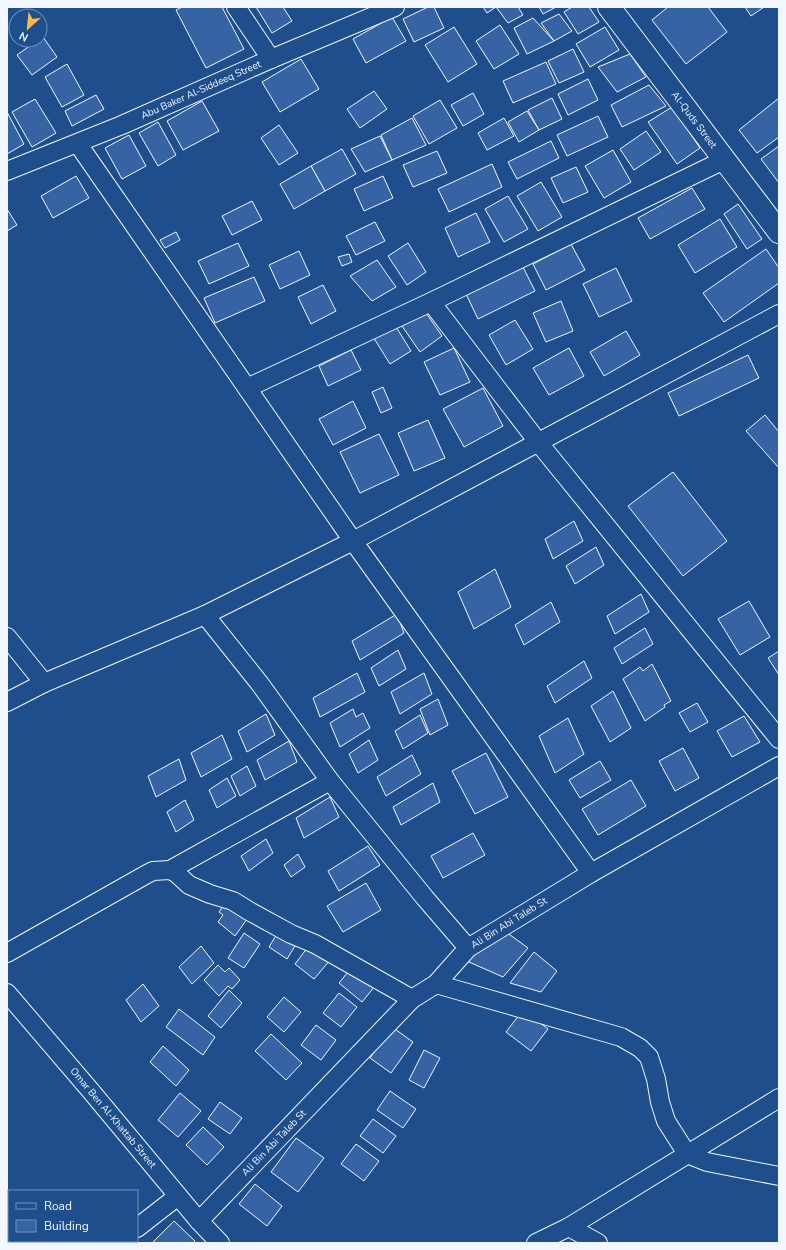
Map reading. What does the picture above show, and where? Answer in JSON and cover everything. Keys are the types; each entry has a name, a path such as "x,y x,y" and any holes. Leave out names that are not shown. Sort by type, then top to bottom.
{"main road":[{"name":"Al-Quds Street","path":"609,7 779,232"}],"street":[{"path":"236,7 271,59"},
{"name":"Abu Baker Al-Siddeeq Street","path":"7,171 78,144 271,59 395,7"},
{"path":"78,144 353,541 591,873"},
{"path":"247,388 431,302 724,160"},
{"path":"431,302 538,442 779,739"},
{"path":"7,702 44,683 205,615 353,541 779,314"},
{"path":"205,615 260,684 330,781 425,898 468,948"},
{"path":"7,637 44,683"},
{"name":"Ali Bin Abi Taleb St","path":"199,1221 412,999 436,984 468,948 591,873 779,766"},
{"path":"7,953 147,874 153,871 170,870 330,781"},
{"path":"170,870 176,873 189,885 210,894 233,901 286,931 315,944 412,999"},
{"path":"436,984 622,1037 640,1048 649,1057 656,1079 660,1102 666,1122 687,1154 707,1162 779,1176"},
{"name":"Omar Ben Al-Khattab Street","path":"10,1003 90,1090 199,1221 220,1243"},
{"path":"536,1243 569,1227 779,1098"},
{"path":"138,1227 178,1196"},
{"path":"569,1227 598,1243"}],"building":[{"path":"182,7 222,7 244,49 206,68 176,10"},
{"path":"256,7 283,7 292,21 272,33"},
{"path":"428,7 434,7 444,28 414,42 403,19"},
{"path":"483,7 496,7 487,13"},
{"path":"496,7 518,7 523,15 508,23"},
{"path":"539,7 556,7 543,14"},
{"path":"572,7 589,7 599,22 578,34 564,12"},
{"path":"668,7 708,7 727,32 686,64 652,20"},
{"path":"745,7 764,7 751,16"},
{"path":"559,14 572,31 554,41 541,23"},
{"path":"392,17 406,41 366,63 353,39"},
{"path":"533,18 554,41 527,54 514,28"},
{"path":"500,25 519,54 494,69 476,41"},
{"path":"454,27 477,64 448,82 425,45"},
{"path":"605,27 619,50 590,67 576,44"},
{"path":"48,44 57,57 32,75 17,55 27,48 48,48"},
{"path":"573,49 584,72 559,83 548,61"},
{"path":"630,54 646,77 617,92 598,67"},
{"path":"301,59 319,89 280,112 262,82"},
{"path":"546,62 556,84 513,103 503,81"},
{"path":"67,64 84,95 62,107 45,77"},
{"path":"588,79 598,100 568,115 558,94"},
{"path":"649,85 666,106 622,127 611,105"},
{"path":"374,91 387,109 360,128 347,109"},
{"path":"473,93 484,114 463,126 451,105"},
{"path":"96,95 104,109 72,126 65,111"},
{"path":"552,98 562,119 539,130 528,110"},
{"path":"779,98 779,137 757,153 739,130"},
{"path":"35,99 56,133 32,147 12,112"},
{"path":"440,100 457,128 429,144 413,116"},
{"path":"202,101 219,131 183,150 167,121"},
{"path":"672,107 700,148 677,164 648,122"},
{"path":"527,111 539,130 519,142 508,122"},
{"path":"7,112 24,144 7,154"},
{"path":"598,116 608,137 567,156 557,135"},
{"path":"412,118 426,145 392,160 381,135"},
{"path":"504,118 514,136 487,150 478,133"},
{"path":"158,122 176,155 158,166 139,133"},
{"path":"279,125 298,153 279,165 261,138"},
{"path":"646,131 661,152 634,170 620,149"},
{"path":"129,135 146,166 122,179 105,148"},
{"path":"380,136 392,160 365,172 351,149"},
{"path":"551,141 559,158 517,179 508,162"},
{"path":"779,146 779,183 761,159"},
{"path":"342,149 356,174 325,191 311,166"},
{"path":"613,150 631,182 604,198 585,166"},
{"path":"437,151 447,173 413,187 403,165"},
{"path":"492,164 502,187 449,212 438,189"},
{"path":"311,166 325,191 294,209 280,184"},
{"path":"576,167 588,192 563,203 551,178"},
{"path":"76,176 89,198 53,218 41,196"},
{"path":"383,176 393,198 364,211 354,189"},
{"path":"541,182 562,217 538,231 517,196"},
{"path":"692,188 705,209 650,239 638,218"},
{"path":"508,196 528,229 504,242 485,209"},
{"path":"252,201 262,220 232,235 222,216"},
{"path":"738,204 762,239 747,249 724,214"},
{"path":"7,209 17,225 7,231"},
{"path":"476,213 490,242 458,257 445,228"},
{"path":"720,219 737,247 695,273 678,245"},
{"path":"375,222 385,241 356,255 346,236"},
{"path":"176,232 180,240 165,248 160,240"},
{"path":"238,243 249,266 209,284 198,261"},
{"path":"408,243 426,272 407,285 388,256"},
{"path":"571,244 585,270 546,290 533,264"},
{"path":"766,249 779,268 779,283 724,322 703,293"},
{"path":"299,251 310,275 280,289 269,265"},
{"path":"349,254 352,262 342,266 338,257"},
{"path":"377,260 396,287 372,301 350,276"},
{"path":"523,267 535,291 478,319 466,294"},
{"path":"616,268 632,301 599,317 583,284"},
{"path":"254,277 265,301 215,323 204,298"},
{"path":"323,285 336,311 311,324 298,297"},
{"path":"561,301 573,331 546,342 533,313"},
{"path":"424,310 442,336 420,352 402,326"},
{"path":"515,320 533,349 506,365 489,335"},
{"path":"393,322 411,351 390,364 372,335"},
{"path":"626,331 640,355 604,376 590,352"},
{"path":"454,348 470,382 440,395 424,362"},
{"path":"569,348 584,376 549,395 533,368"},
{"path":"351,350 361,370 328,386 319,366"},
{"path":"748,355 759,378 679,416 668,393"},
{"path":"383,387 392,408 381,413 372,392"},
{"path":"483,388 503,426 464,447 443,409"},
{"path":"353,401 366,428 333,445 319,419"},
{"path":"765,415 779,432 779,468 746,431"},
{"path":"428,420 445,458 414,471 398,433"},
{"path":"379,434 399,475 360,493 340,452"},
{"path":"673,472 727,541 683,576 628,506"},
{"path":"574,521 583,541 553,559 545,539"},
{"path":"596,547 604,565 575,584 566,566"},
{"path":"495,569 511,607 474,629 458,592"},
{"path":"641,594 649,612 615,634 607,616"},
{"path":"749,601 770,637 740,655 718,619"},
{"path":"551,602 560,622 524,645 515,625"},
{"path":"397,614 404,633 360,660 352,641"},
{"path":"645,628 653,644 622,664 614,648"},
{"path":"398,650 406,669 379,686 371,668"},
{"path":"779,651 779,675 768,658"},
{"path":"584,661 592,678 555,703 547,686"},
{"path":"652,664 671,701 645,721 623,679 640,667 643,671"},
{"path":"357,673 365,692 320,717 313,698"},
{"path":"424,673 432,694 400,714 391,692"},
{"path":"613,691 631,728 610,742 591,706"},
{"path":"438,699 448,725 430,735 420,709"},
{"path":"697,703 708,722 690,732 679,713"},
{"path":"353,709 356,717 363,713 370,728 340,747 330,723"},
{"path":"266,714 275,735 247,752 238,731"},
{"path":"420,715 428,733 403,749 395,731"},
{"path":"744,716 760,742 732,757 717,731"},
{"path":"568,718 584,754 555,773 539,736"},
{"path":"222,735 232,759 201,777 191,753"},
{"path":"369,740 378,760 358,773 349,754"},
{"path":"289,741 297,762 265,780 257,760"},
{"path":"683,748 699,778 675,791 659,761"},
{"path":"486,753 508,797 475,814 452,771"},
{"path":"412,755 421,774 386,796 377,777"},
{"path":"179,759 186,780 156,797 148,776"},
{"path":"600,761 611,780 580,798 569,780"},
{"path":"247,766 256,786 240,796 231,776"},
{"path":"227,778 236,796 217,808 209,790"},
{"path":"631,780 646,806 598,835 582,809"},
{"path":"433,783 440,802 401,825 393,807"},
{"path":"330,797 339,817 304,838 296,818"},
{"path":"185,800 194,820 176,832 167,812"},
{"path":"473,833 485,855 443,878 431,856"},
{"path":"266,839 273,853 249,871 241,856"},
{"path":"368,846 380,865 339,891 328,871"},
{"path":"298,854 305,867 291,877 284,865"},
{"path":"366,883 381,910 343,932 327,906"},
{"path":"228,899 250,915 235,936 218,922 223,915 219,912"},
{"path":"280,929 298,941 287,959 269,947"},
{"path":"502,929 528,948 503,977 460,958"},
{"path":"244,933 260,944 244,968 228,958"},
{"path":"311,943 331,959 314,979 295,964"},
{"path":"201,946 214,963 192,984 179,967"},
{"path":"534,952 557,971 541,992 510,983"},
{"path":"218,965 225,972 229,968 240,980 232,989 228,986 219,996 204,980"},
{"path":"352,967 375,986 362,1002 339,983"},
{"path":"143,984 159,1006 141,1022 126,1000"},
{"path":"229,990 242,1003 221,1028 208,1016"},
{"path":"339,993 357,1007 341,1027 323,1013"},
{"path":"284,997 301,1012 284,1032 267,1017"},
{"path":"179,1009 215,1037 203,1055 166,1027"},
{"path":"523,1010 548,1029 531,1051 506,1032"},
{"path":"316,1025 336,1040 321,1060 301,1045"},
{"path":"392,1027 413,1042 391,1073 370,1058"},
{"path":"271,1034 302,1063 286,1080 255,1051"},
{"path":"163,1046 189,1070 176,1086 150,1062"},
{"path":"424,1050 440,1058 424,1088 409,1080"},
{"path":"390,1091 416,1109 403,1128 377,1110"},
{"path":"180,1093 201,1111 178,1137 158,1120"},
{"path":"220,1102 242,1118 230,1134 208,1119"},
{"path":"373,1119 396,1136 383,1153 360,1136"},
{"path":"203,1127 224,1147 207,1165 186,1145"},
{"path":"296,1138 324,1158 298,1192 271,1172"},
{"path":"356,1144 379,1161 364,1181 341,1164"},
{"path":"255,1184 282,1206 267,1226 239,1204"},
{"path":"174,1221 195,1241 193,1243 152,1243"}]}
